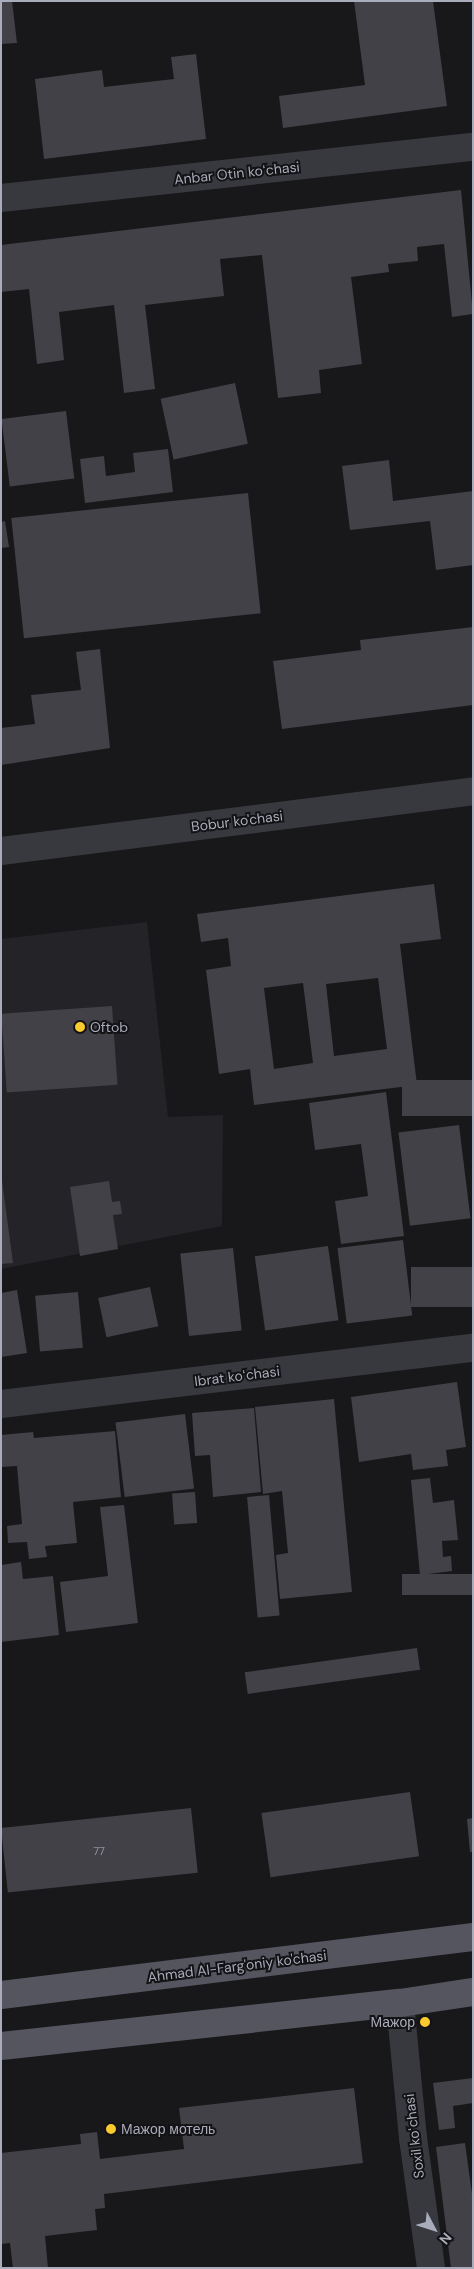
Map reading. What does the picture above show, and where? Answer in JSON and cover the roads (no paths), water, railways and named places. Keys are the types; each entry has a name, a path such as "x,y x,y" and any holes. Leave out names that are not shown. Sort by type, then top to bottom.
{"main road":[{"name":"Ahmad Al-Farg'oniy ko'chasi","path":"1,1995 473,1938"},
{"path":"1,2046 400,2003 473,1992"}],"street":[{"name":"Anbar Otin koʻchasi","path":"1,198 473,147"},
{"name":"Bobur ko'chasi","path":"1,851 473,791"},
{"name":"Ibrat koʻchasi","path":"1,1404 473,1348"},
{"name":"Soxil koʻchasi","path":"400,2003 413,2138 431,2268"}],"place":[{"name":"Oftob","path":"80,1027"},
{"name":"Мажор","path":"425,2022"},
{"name":"Мажор мотель","path":"111,2129"}]}
